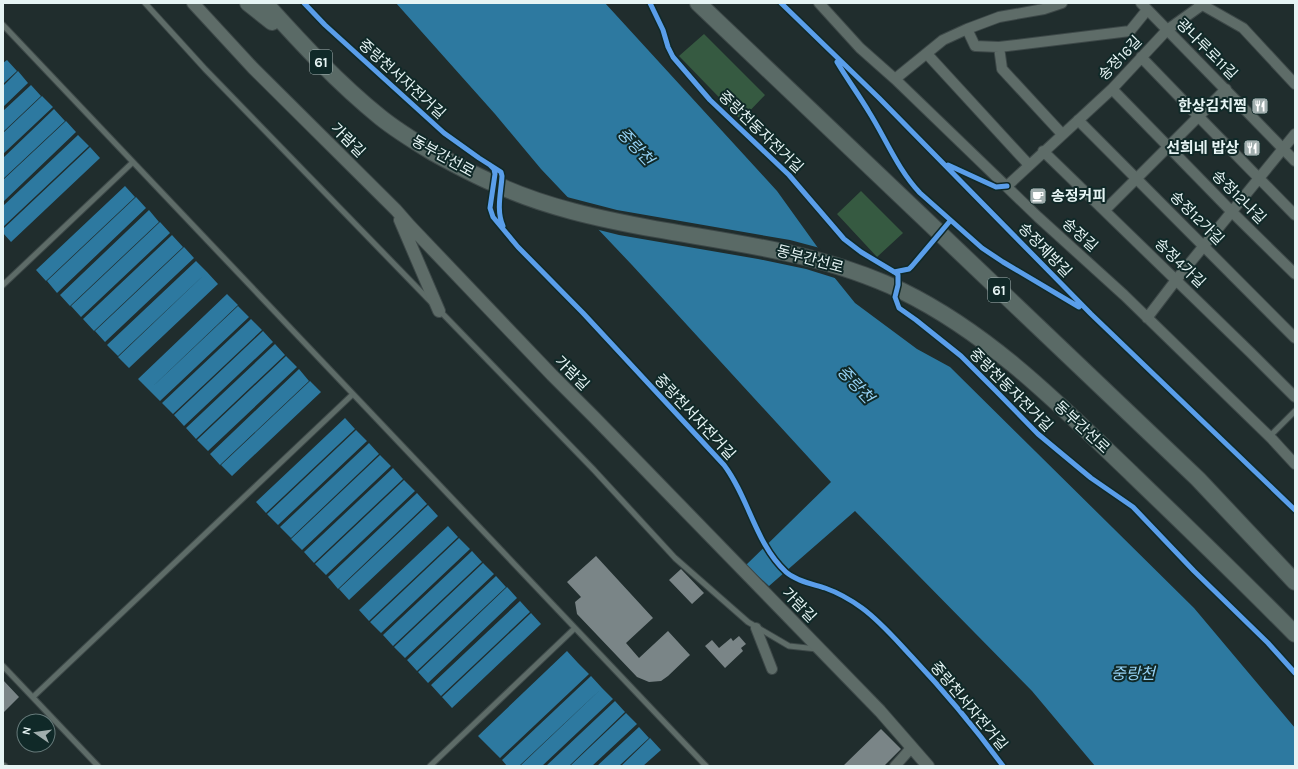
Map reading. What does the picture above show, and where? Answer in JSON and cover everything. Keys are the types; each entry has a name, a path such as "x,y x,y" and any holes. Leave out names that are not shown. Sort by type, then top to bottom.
{"highway":[{"path":"248,3 320,61"},
{"name":"동부간선로","path":"265,3 320,61 381,118 416,142 494,184 552,205 596,217 789,252 821,260 872,278 900,290 950,318 983,340 1024,373 1096,439 1248,586 1295,634"},
{"name":"61","path":"698,3 1198,479 1295,582"}],"street":[{"name":"가람길","path":"193,3 253,68 396,210 552,375 880,711 928,766"},
{"name":"송정길","path":"819,3 860,48 1038,217 1124,295 1295,464"},
{"path":"894,79 943,40 967,29 999,17 1044,9 1062,3"},
{"path":"1200,4 1243,28 1295,84"},
{"name":"송정16길","path":"1007,186 1043,151 1112,89 1167,30 1200,4"},
{"name":"광나루로11길","path":"999,47 1130,30 1144,6 1295,161"},
{"path":"967,29 975,46 999,47 1002,69 1062,134"},
{"path":"927,54 1028,165"},
{"path":"1141,57 1295,215"},
{"name":"송정12나길","path":"1112,89 1295,274"},
{"path":"1105,210 1226,89"},
{"name":"송정12가길","path":"1078,120 1295,338"},
{"path":"1147,318 1176,280 1295,134"},
{"name":"송정4가길","path":"1043,151 1295,397"},
{"path":"396,210 439,311"},
{"path":"756,628 772,669"},
{"path":"895,766 912,747"}],"lane":[{"path":"145,3 205,69 594,470 675,558 756,628 789,646 820,649"},
{"path":"3,25 706,766"},
{"path":"3,285 133,162"},
{"path":"32,697 353,394"},
{"path":"1270,438 1295,412"},
{"path":"430,766 575,628"},
{"path":"3,666 98,766"}],"green space":[{"path":"704,34 765,95 741,120 679,56"},
{"path":"861,191 903,233 877,257 837,214"}],"water":[{"name":"중랑천","path":"396,3 605,3 777,191 818,248 834,277 855,303 917,349 950,367 1194,608 1295,728 1295,766 1095,766 1032,691 855,511 769,586 746,565 831,482 632,265 541,169 495,114"},
{"path":"7,60 17,71 3,84 3,63"},
{"path":"18,71 28,83 3,107 3,86"},
{"path":"31,85 41,96 3,132 3,111"},
{"path":"42,96 53,107 3,154 3,133"},
{"path":"54,109 65,121 3,179 3,158"},
{"path":"66,121 76,132 3,202 3,180"},
{"path":"78,135 89,146 3,227 3,206"},
{"path":"90,147 100,158 11,242 3,233 3,229"},
{"path":"125,186 135,197 46,281 36,270"},
{"path":"136,197 146,208 57,293 47,281"},
{"path":"149,210 159,222 70,306 60,295"},
{"path":"160,222 170,233 81,317 71,306"},
{"path":"172,235 183,247 94,331 83,319"},
{"path":"184,247 194,258 105,342 95,331"},
{"path":"196,261 207,272 118,356 107,345"},
{"path":"207,272 218,284 129,368 118,357"},
{"path":"227,294 238,305 149,390 138,379"},
{"path":"238,306 249,317 160,401 149,390"},
{"path":"251,319 262,330 173,414 162,403"},
{"path":"263,331 273,342 184,426 174,415"},
{"path":"275,344 285,355 196,439 186,428"},
{"path":"286,356 297,367 208,451 197,440"},
{"path":"299,369 309,381 220,465 210,454"},
{"path":"310,381 321,392 232,476 221,465"},
{"path":"345,418 355,429 266,513 256,502"},
{"path":"356,430 367,441 278,525 267,514"},
{"path":"369,443 379,454 291,538 280,527"},
{"path":"380,455 391,466 302,550 291,539"},
{"path":"393,468 403,479 314,563 304,552"},
{"path":"404,480 415,491 326,575 315,564"},
{"path":"417,493 427,504 338,589 328,577"},
{"path":"428,505 438,516 349,600 339,589"},
{"path":"448,526 458,537 369,621 359,610"},
{"path":"459,538 470,549 381,633 370,622"},
{"path":"472,551 482,562 393,646 383,635"},
{"path":"483,563 494,574 405,658 394,647"},
{"path":"496,576 506,587 417,671 407,660"},
{"path":"507,587 517,598 428,683 418,672"},
{"path":"520,601 530,612 441,696 431,685"},
{"path":"531,613 541,624 452,708 442,697"},
{"path":"567,651 578,663 489,747 478,736"},
{"path":"578,663 589,674 500,758 489,747"},
{"path":"591,676 602,688 519,766 507,766 502,760"},
{"path":"602,688 613,699 542,766 520,766"},
{"path":"615,701 625,712 569,766 546,766"},
{"path":"626,713 637,724 592,766 570,766"},
{"path":"639,727 649,738 619,766 597,766"},
{"path":"650,738 661,750 643,766 621,766"}],"pier":[{"path":"563,196 617,210 790,240 820,248 838,279 806,269 758,259 619,235 595,229"}],"building":[{"path":"596,556 653,618 626,643 639,658 668,631 690,655 661,681 649,682 637,677 577,614 575,602 581,597 567,582"},
{"path":"681,569 704,593 692,604 669,580"},
{"path":"739,636 746,644 741,648 743,651 725,668 705,646 712,640 719,648 731,638 733,641"},
{"path":"3,680 19,697 3,713"},
{"path":"881,729 901,749 884,766 843,766"}],"cycle path":[{"name":"중랑천서자전거길","path":"304,3 325,25 444,133 501,172 502,176 499,208 503,226"},
{"name":"중랑천동자전거길","path":"650,3 663,30 668,47 673,57 710,100 789,175 844,239 861,252 898,275 898,285 895,297 899,308 961,356 1038,434 1091,478 1133,507 1194,571 1268,643 1295,673"},
{"name":"송정제방길","path":"781,3 879,98 1091,314 1295,510"},
{"path":"837,62 869,112 905,174 920,193 982,248 1079,307"},
{"name":"중랑천서자전거길","path":"490,165 494,169 495,174 490,208 493,217 518,247 583,313 724,465 733,478 759,534 775,560 790,575 840,594 858,605 876,619 947,696 1003,766"},
{"path":"948,165 996,187 1007,186"},
{"path":"894,272 909,269 950,221"}],"place":[{"name":"한상김치찜","path":"1260,106"},
{"name":"선희네 밥상","path":"1252,148"},
{"name":"송정커피","path":"1038,196"}]}
